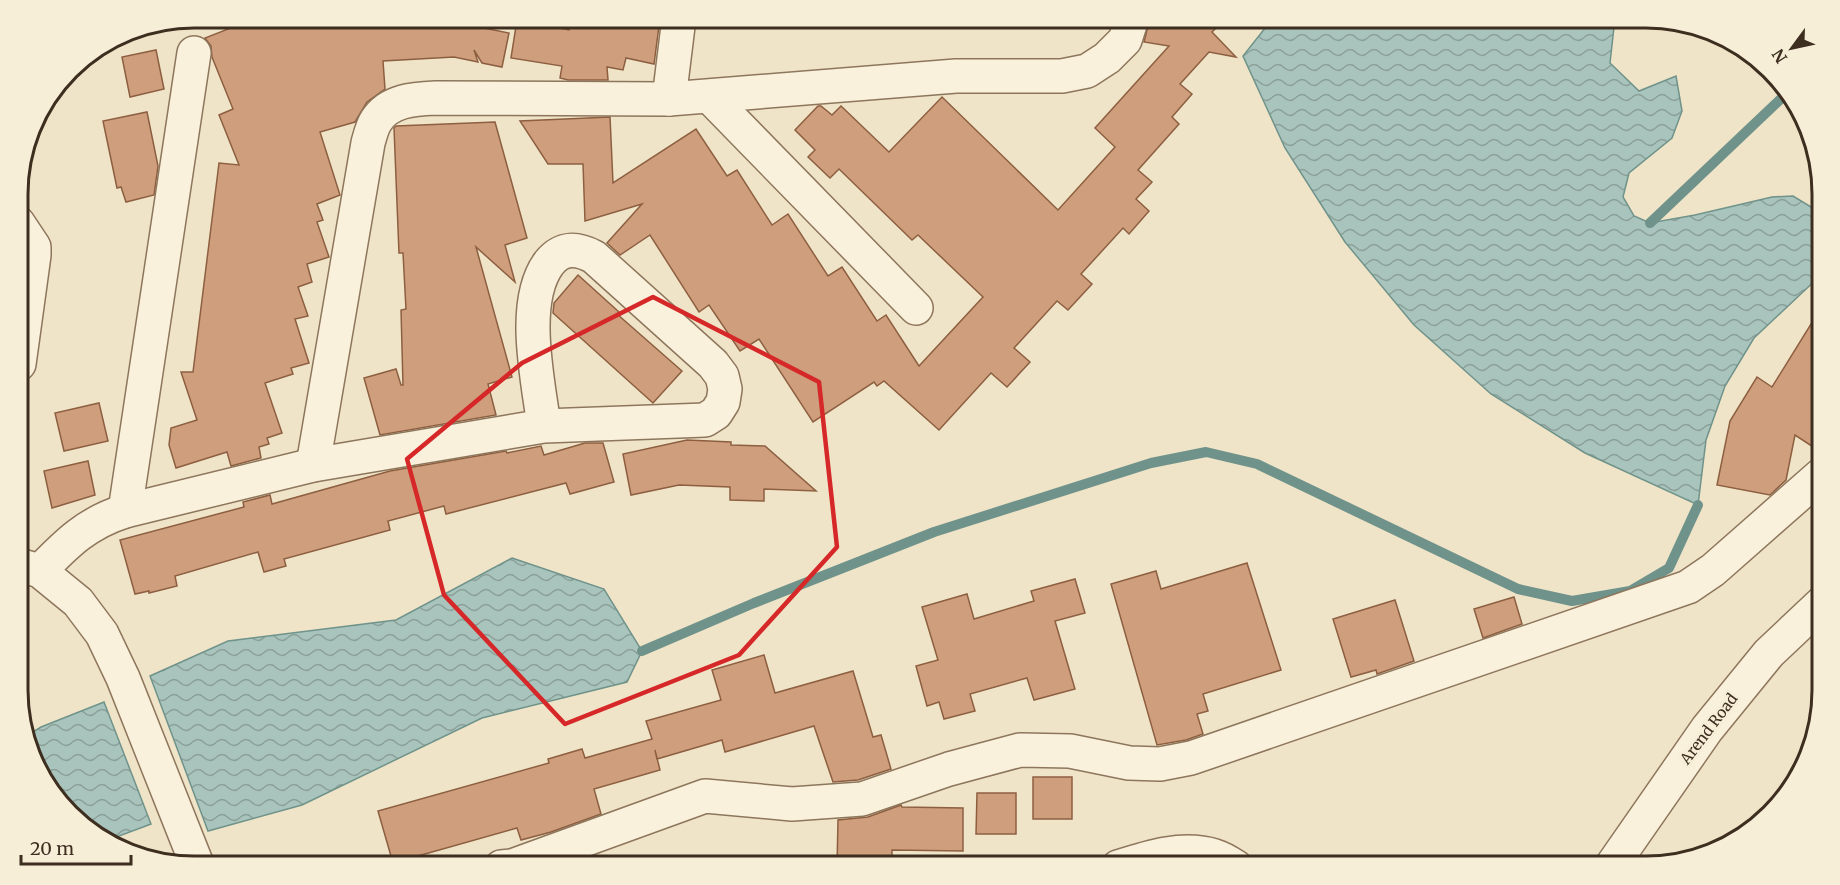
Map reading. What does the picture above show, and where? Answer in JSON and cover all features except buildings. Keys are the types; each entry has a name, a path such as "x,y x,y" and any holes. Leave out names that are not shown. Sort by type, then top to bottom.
{"street":[{"path":"669,99 679,28"},
{"path":"313,465 363,165 377,120 393,105 414,99 669,99 956,76 1062,76 1087,71 1107,58 1125,40 1129,28"},
{"path":"125,511 194,53"},
{"path":"710,97 916,308"},
{"path":"29,239 34,247 29,288"},
{"path":"194,856 123,678 102,634 78,602 30,568 104,518 313,465 544,426 705,420 716,413 723,402 725,389 722,376 702,352 594,257 579,249 565,250 554,258 544,271 534,312 535,351 544,426"},
{"path":"540,856 705,796 792,804 862,799 949,769 1020,750 1070,751 1129,763 1160,764 1191,758 1688,587 1713,570 1812,483"},
{"name":"Arend Road","path":"1619,856 1707,729 1769,653 1812,612"},
{"path":"1158,856 1182,852 1215,856"}],"highlighted area":[{"path":"653,297 819,382 837,547 739,655 565,724 444,595 407,459 522,363"}],"water":[{"path":"1265,28 1614,28 1610,63 1639,91 1676,76 1682,111 1672,138 1629,173 1623,197 1634,216 1650,223 1772,197 1793,196 1812,208 1812,283 1754,338 1725,386 1706,440 1698,505 1585,453 1491,394 1414,325 1345,242 1285,148 1243,56"},
{"path":"512,558 604,589 642,651 627,682 482,718 302,805 208,831 150,676 228,641 396,620"},
{"path":"104,702 151,824 117,837 102,829 85,815 56,783 46,764 34,731"}],"waterway":[{"path":"1650,223 1781,99"},
{"path":"642,651 754,603 934,532 1151,463 1206,452 1257,464 1518,589 1572,601 1630,591 1669,568 1698,505"}]}
